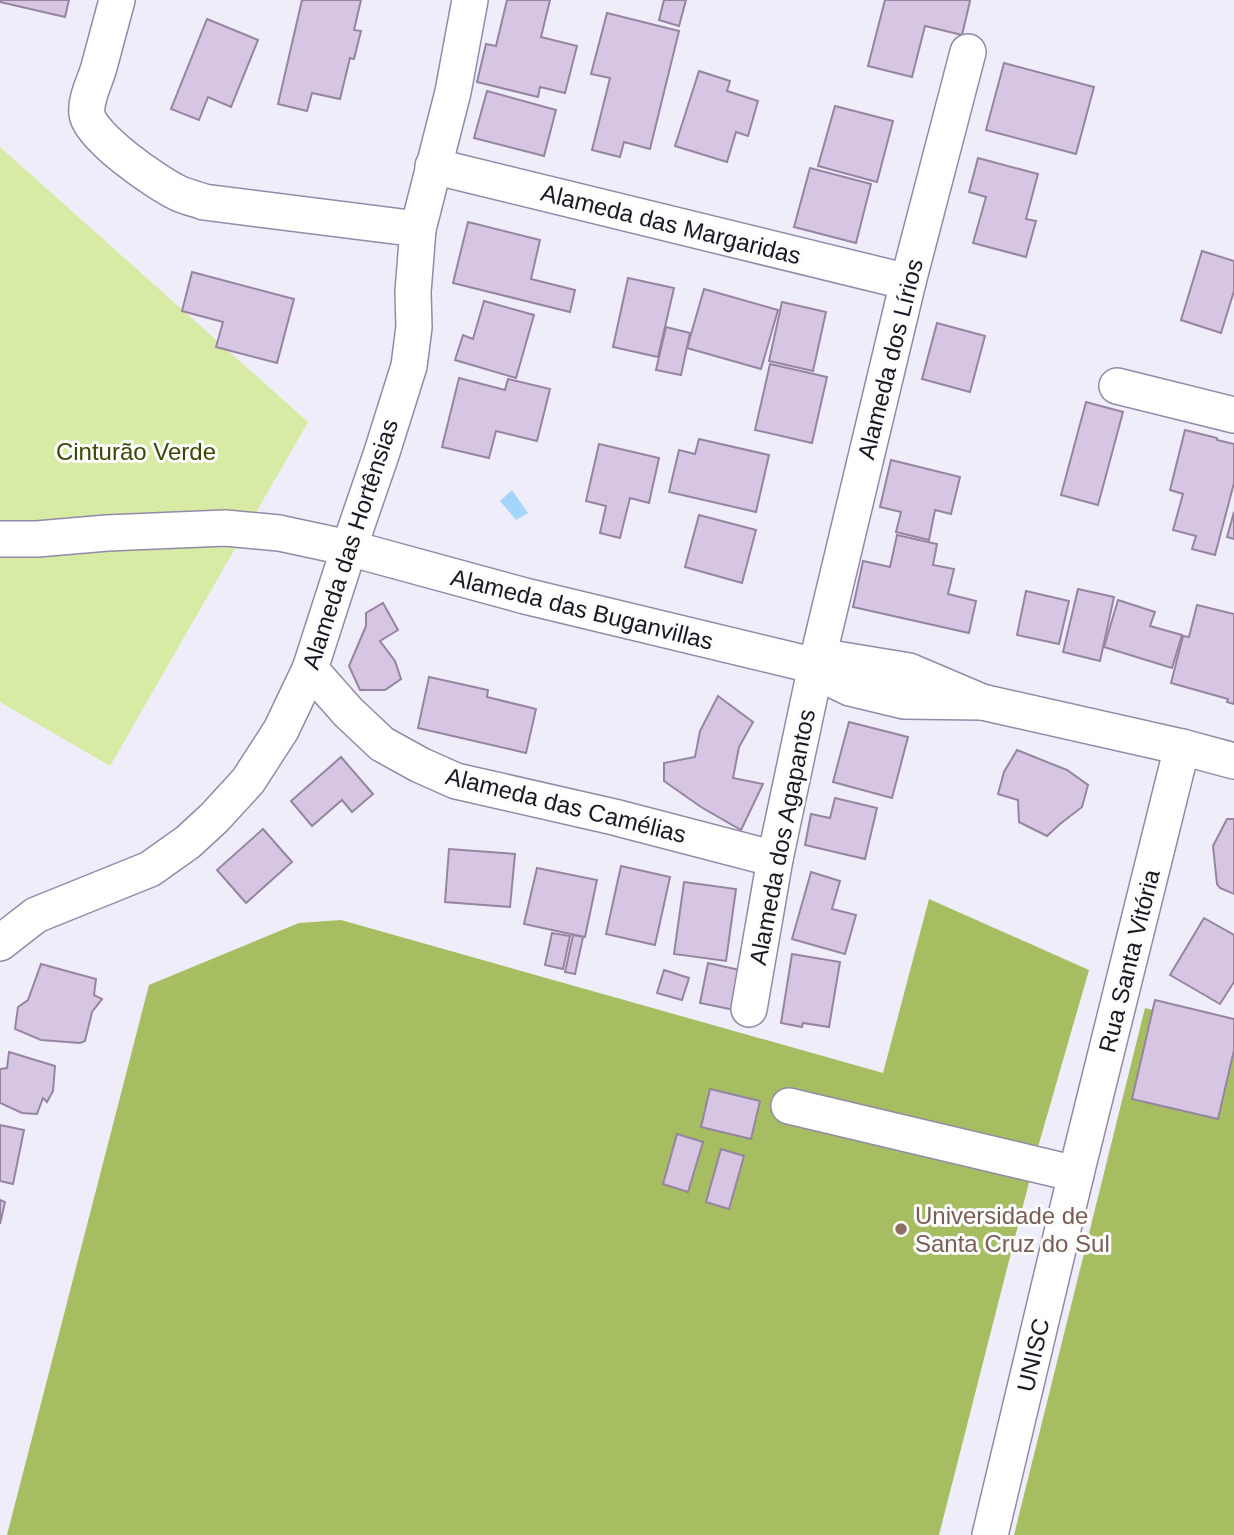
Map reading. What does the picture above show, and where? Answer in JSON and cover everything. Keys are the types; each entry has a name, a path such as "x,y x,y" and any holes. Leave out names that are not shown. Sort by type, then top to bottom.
{"street":[{"path":"117,0 88,100 87,114 96,132 153,178 178,193 204,202 418,229"},
{"name":"Alameda das Hortênsias","path":"0,943 36,915 150,869 188,842 248,781 281,730 310,668 409,366 414,327 413,292 418,229 453,92 470,0"},
{"name":"Alameda dos Lírios","path":"816,666 908,282 968,52"},
{"name":"Alameda das Margaridas","path":"433,166 908,282"},
{"path":"1117,386 1234,415"},
{"name":"Alameda das Buganvillas","path":"0,539 225,528 279,533 349,548 525,596 816,666 836,659 909,671 982,702 1234,761"},
{"name":"Alameda dos Agapantos","path":"749,1009 775,859 816,666"},
{"name":"Alameda das Camélias","path":"310,668 348,712 382,744 456,781 614,817 775,859"},
{"name":"Rua Santa Vitória","path":"1076,1174 1182,747"},
{"path":"789,1106 1076,1174"},
{"name":"UNISC","path":"990,1535 1076,1174"}],"green space":[{"name":"Cinturão Verde","path":"0,147 308,422 110,766 0,702"},
{"path":"929,899 1089,970 1038,1147 939,1535 7,1535 149,985 299,923 341,920 883,1073"},
{"path":"1145,1008 1234,1032 1234,1535 1014,1535"}],"water":[{"path":"512,490 528,513 516,520 500,501"}],"building":[{"path":"0,0 69,0 65,17"},
{"path":"302,0 361,0 354,30 361,31 354,59 350,58 340,99 312,93 307,111 278,104"},
{"path":"507,0 550,0 541,37 577,46 565,93 540,87 538,97 477,82 486,44 496,46"},
{"path":"664,0 686,0 679,26 659,20"},
{"path":"885,0 970,1 962,35 925,26 912,77 868,66"},
{"path":"607,13 679,31 650,149 624,142 620,157 592,150 610,78 591,74"},
{"path":"207,19 258,40 231,107 208,97 199,120 171,109"},
{"path":"1004,63 1094,87 1076,154 986,130"},
{"path":"699,71 730,81 727,91 758,101 748,136 736,132 727,162 675,146"},
{"path":"487,91 556,110 544,156 474,138"},
{"path":"835,106 893,121 877,182 818,166"},
{"path":"978,158 1038,174 1026,219 1036,221 1026,257 973,243 986,197 969,192"},
{"path":"810,168 871,184 856,243 794,227"},
{"path":"468,222 540,240 531,279 575,290 570,312 453,283"},
{"path":"1202,251 1234,261 1234,291 1221,333 1181,320"},
{"path":"192,272 294,299 277,363 216,347 223,322 182,311"},
{"path":"628,278 674,288 658,357 613,347"},
{"path":"704,289 778,310 761,369 687,348"},
{"path":"484,301 534,315 516,378 455,360 463,335 473,339"},
{"path":"782,302 826,312 813,371 769,361"},
{"path":"937,323 985,336 970,392 922,379"},
{"path":"666,327 690,333 681,375 656,370"},
{"path":"770,364 827,377 812,443 755,430"},
{"path":"459,378 505,390 508,379 550,389 537,441 496,431 489,458 442,447"},
{"path":"1086,402 1123,412 1098,505 1061,495"},
{"path":"1185,430 1234,444 1234,483 1215,555 1192,549 1196,536 1173,530 1183,494 1170,490"},
{"path":"699,439 769,455 756,512 669,492 679,450 695,454"},
{"path":"599,444 659,458 649,503 630,498 620,538 600,533 606,506 586,501"},
{"path":"891,460 960,477 951,514 935,510 929,540 896,532 901,512 880,507"},
{"path":"1234,512 1234,539 1227,537"},
{"path":"699,515 756,530 742,583 685,567"},
{"path":"897,535 937,544 933,565 954,569 948,594 976,601 969,633 853,607 863,561 890,567"},
{"path":"1078,589 1114,597 1100,661 1063,652"},
{"path":"1026,591 1069,601 1059,644 1017,635"},
{"path":"1118,600 1155,612 1150,626 1182,635 1172,668 1104,647"},
{"path":"383,603 398,630 380,641 395,661 401,679 385,690 360,690 349,666 366,626 366,613"},
{"path":"1197,605 1234,614 1234,704 1227,702 1228,699 1171,683 1183,636 1189,637"},
{"path":"429,677 488,690 487,697 536,709 526,753 418,728"},
{"path":"718,696 753,722 739,747 733,778 763,784 741,830 664,781 664,763 695,757 700,731"},
{"path":"849,722 908,737 892,798 833,782"},
{"path":"1017,750 1067,770 1088,785 1082,807 1047,836 1019,822 1018,800 998,794 1004,772"},
{"path":"341,757 373,794 352,812 342,800 312,826 291,801"},
{"path":"835,798 877,808 865,859 805,845 811,814 830,818"},
{"path":"1227,819 1234,819 1234,894 1217,884 1213,846"},
{"path":"263,829 292,862 246,903 217,870"},
{"path":"449,849 515,854 510,907 445,902"},
{"path":"621,866 670,877 655,945 606,934"},
{"path":"537,868 597,880 585,937 524,924"},
{"path":"811,872 840,881 832,909 856,915 845,954 792,939"},
{"path":"684,882 736,889 726,961 674,954"},
{"path":"1204,918 1234,935 1234,982 1220,1004 1170,975"},
{"path":"552,933 570,936 563,969 545,965"},
{"path":"573,935 583,937 575,974 565,972"},
{"path":"792,954 840,962 829,1027 803,1023 802,1027 781,1023"},
{"path":"708,963 744,971 735,1010 700,1003"},
{"path":"41,964 96,979 94,995 102,999 92,1012 85,1041 80,1043 41,1040 15,1029 18,1007 28,1000"},
{"path":"664,970 689,978 682,1000 657,993"},
{"path":"1155,1000 1234,1019 1234,1050 1218,1119 1132,1099"},
{"path":"9,1052 55,1066 53,1091 47,1102 43,1098 37,1114 22,1113 0,1103 0,1069 7,1068"},
{"path":"710,1089 760,1101 751,1139 701,1127"},
{"path":"0,1125 24,1130 13,1184 0,1181"},
{"path":"677,1134 703,1142 688,1192 663,1184"},
{"path":"721,1149 744,1156 729,1209 706,1202"},
{"path":"0,1200 5,1202 0,1224"}],"place":[{"name":"Universidade de Santa Cruz do Sul","path":"901,1229"}]}
